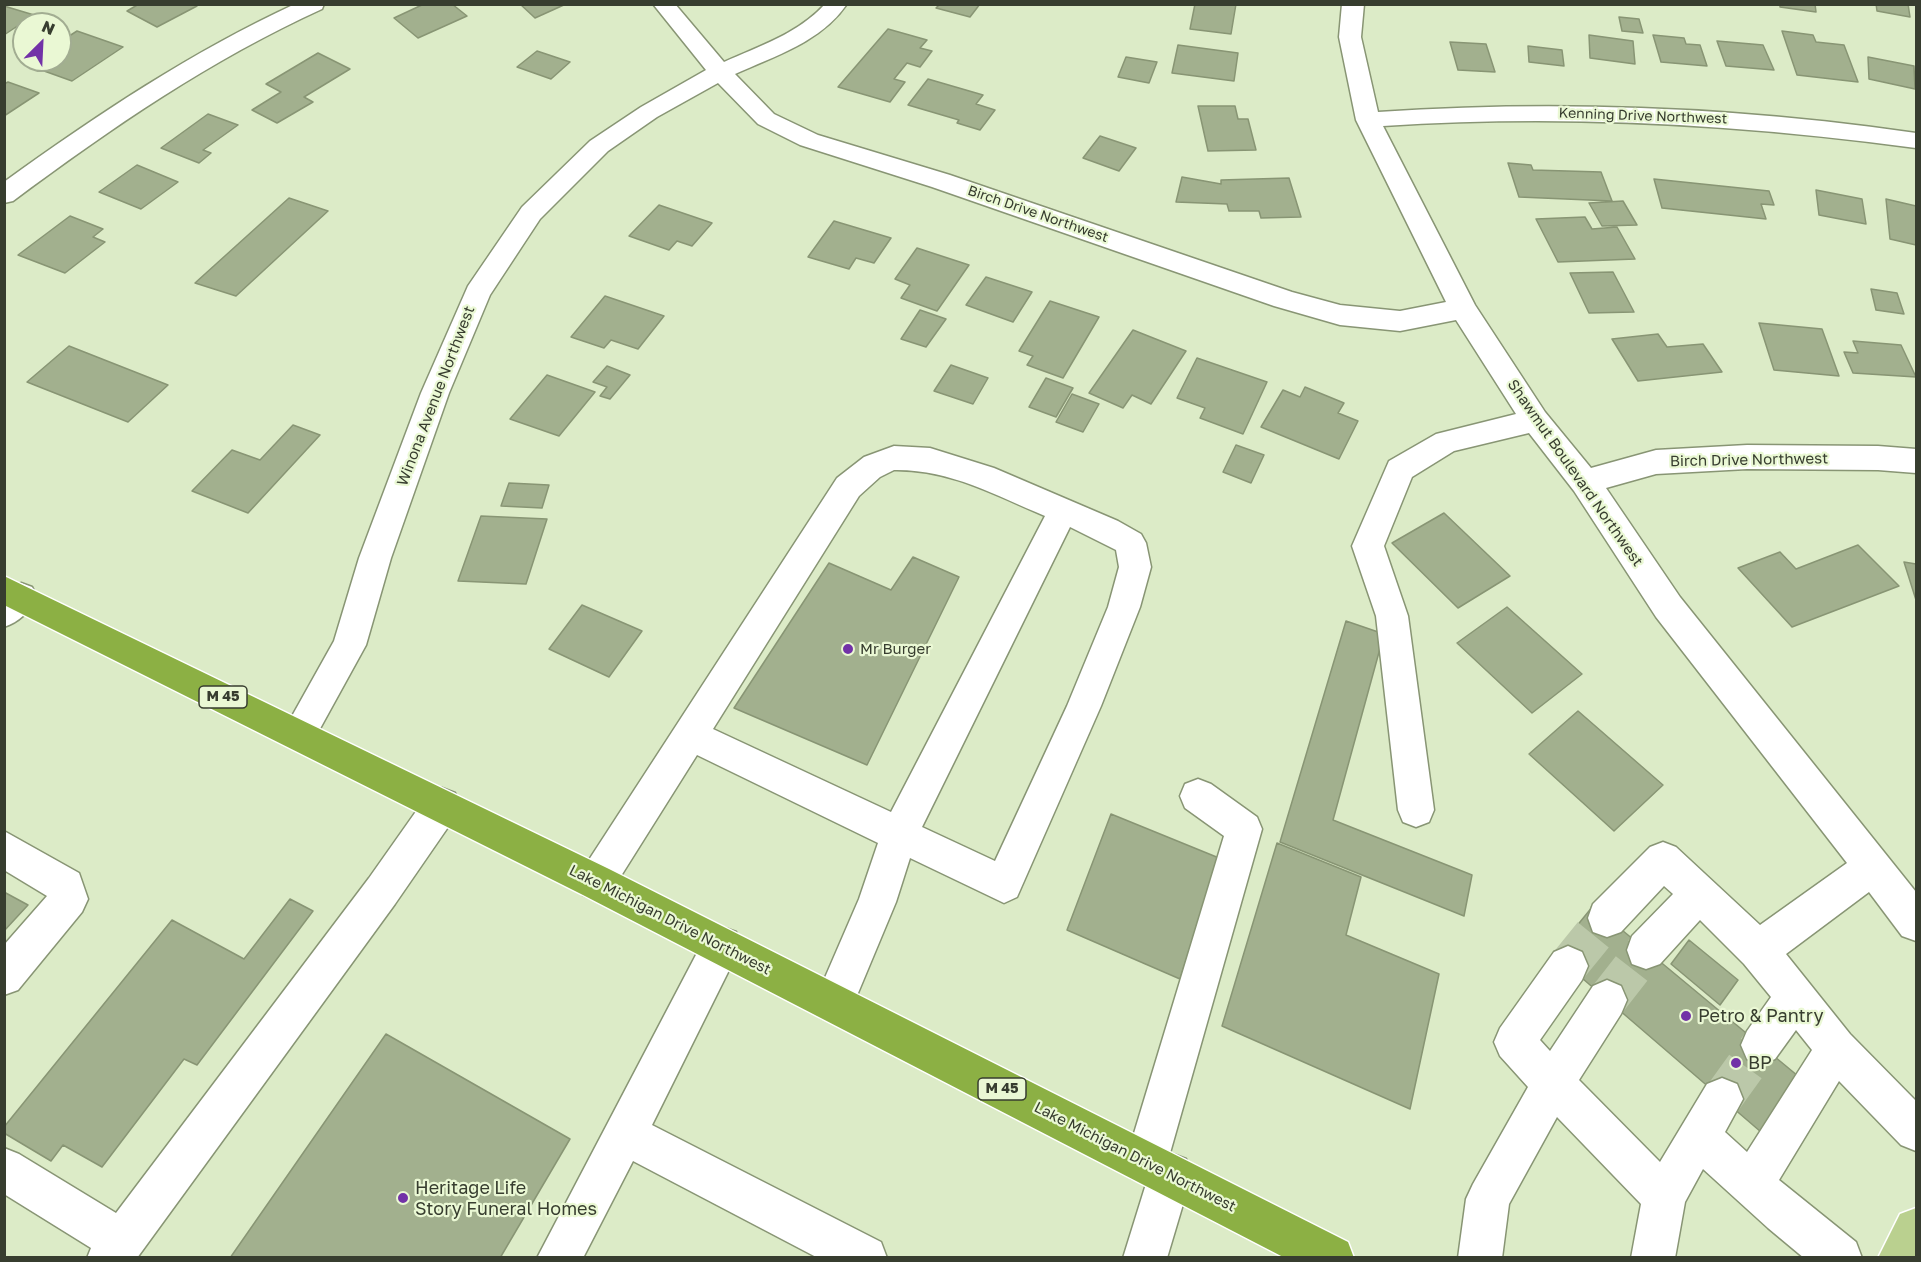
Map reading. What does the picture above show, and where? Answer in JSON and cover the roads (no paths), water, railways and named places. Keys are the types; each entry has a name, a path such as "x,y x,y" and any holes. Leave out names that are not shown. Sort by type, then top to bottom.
{"highway":[{"name":"Lake Michigan Drive Northwest","path":"10,600 299,734 442,805 1332,1257"}],"main road":[{"path":"1900,1257 1917,1230"}],"street":[{"path":"4,195 102,122 208,56 314,4"},
{"name":"Birch Drive Northwest","path":"663,4 720,72 766,118 809,140 941,181 1284,299 1340,315 1400,321 1463,309"},
{"name":"Winona Avenue Northwest","path":"299,734 349,645 375,558 431,404 477,293 531,213 599,146 649,112 720,72 802,35 821,22 837,4"},
{"name":"Shawmut Boulevard Northwest","path":"1353,4 1350,37 1368,120 1463,309 1535,420 1585,482 1668,607 1917,922"},
{"name":"Kenning Drive Northwest","path":"1368,120 1545,113 1678,115 1781,123 1917,140"},
{"path":"1416,810 1392,616 1368,546 1400,469 1446,442 1535,420"},
{"name":"Birch Drive Northwest","path":"1585,482 1656,462 1747,457 1878,458 1917,461"},
{"path":"596,882 848,487 871,466 892,458 919,459 945,464 1063,510 1130,543 1135,567 1124,607 1084,706 1004,884 690,735"},
{"path":"834,1003 877,902 899,835 1063,510"},
{"path":"1145,1257 1159,1169 1244,829 1198,796"},
{"path":"4,1169 115,1249 375,901 442,805"},
{"path":"4,849 66,886 69,899 4,976"},
{"path":"1607,918 1663,860 1758,950 1836,1048 1917,1130"},
{"path":"1758,950 1874,866"},
{"path":"1646,950 1700,893"},
{"path":"559,1257 722,946"},
{"path":"1568,966 1514,1042 1664,1197"},
{"path":"1761,1045 1796,996"},
{"path":"1480,1257 1488,1199 1553,1083 1607,1000"},
{"path":"1752,1184 1836,1048"},
{"path":"1653,1257 1664,1197 1698,1136 1722,1099"},
{"path":"625,1134 865,1257"},
{"path":"1698,1136 1783,1213 1840,1257"}],"tunnel":[{"path":"1568,966 1607,918"},
{"path":"1607,1000 1646,950"},
{"path":"1722,1099 1761,1045"}],"place":[{"name":"Mr Burger","path":"848,649"},
{"name":"Petro & Pantry","path":"1686,1016"},
{"name":"BP","path":"1736,1063"},
{"name":"Heritage Life Story Funeral Homes","path":"403,1198"}]}
